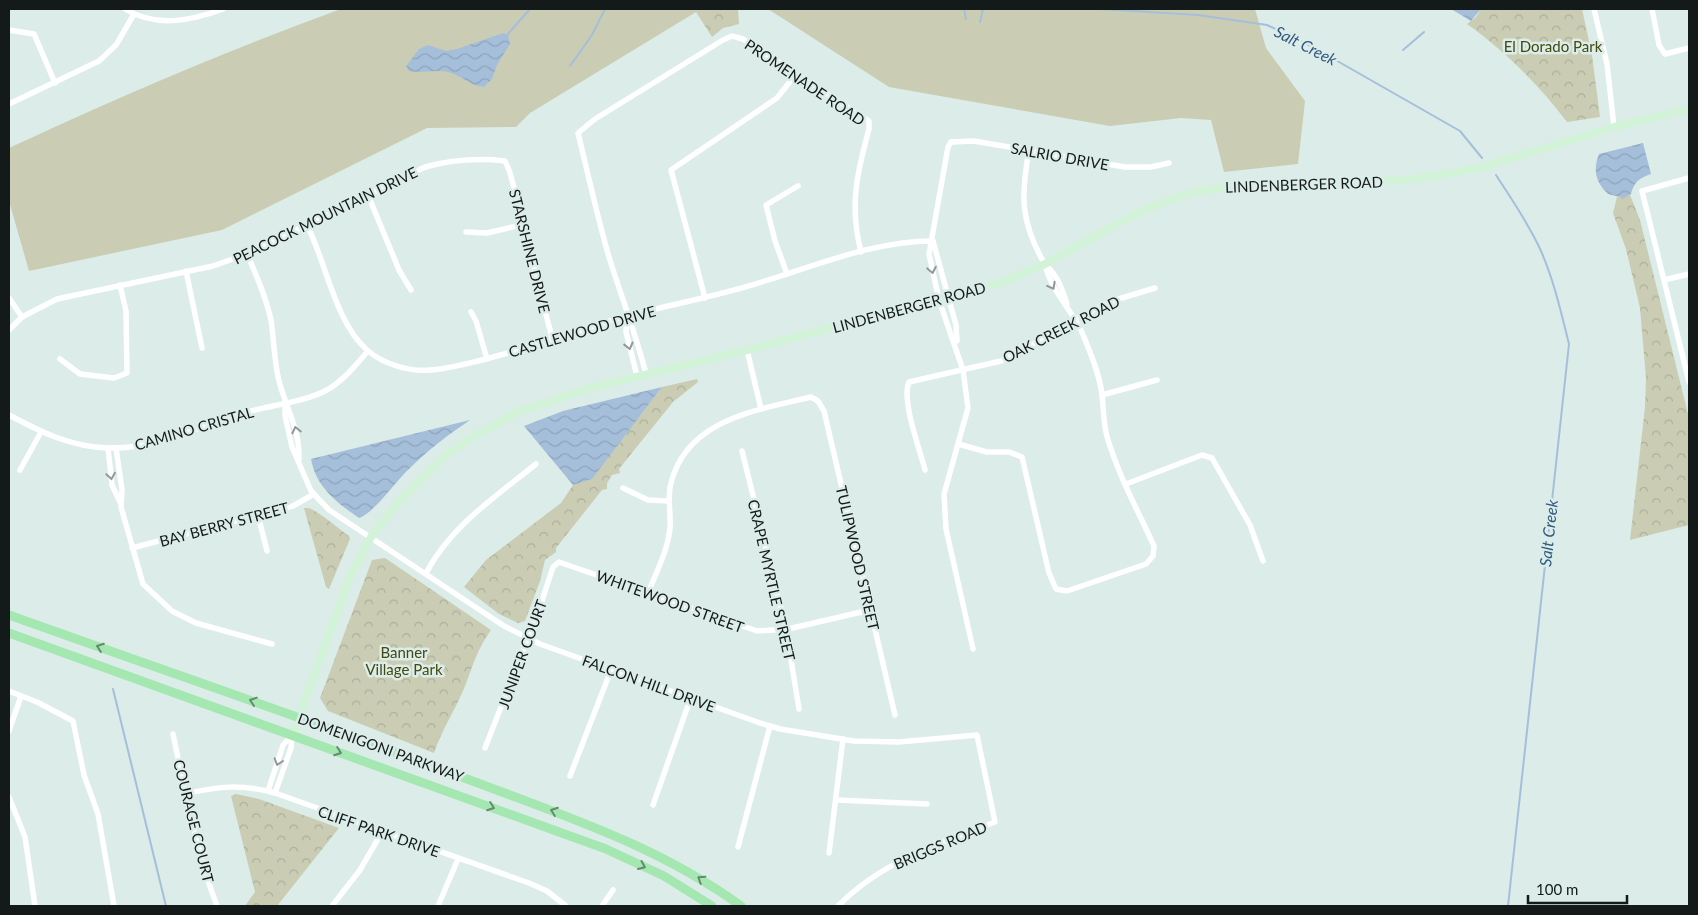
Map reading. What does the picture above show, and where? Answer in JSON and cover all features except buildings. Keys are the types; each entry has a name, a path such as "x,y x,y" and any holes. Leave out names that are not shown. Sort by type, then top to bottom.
{"main road":[{"name":"DOMENIGONI PARKWAY","path":"9,615 300,717 616,835 676,864 741,906"},
{"name":"DOMENIGONI PARKWAY","path":"9,633 606,849 664,876 712,906"}],"street":[{"path":"125,9 134,14 157,20 176,22 223,9"},
{"path":"1594,9 1607,64 1614,127"},
{"path":"1652,9 1659,45 1665,54 1689,48"},
{"path":"9,104 90,66 108,54 123,36 134,14"},
{"path":"9,30 34,34 55,83"},
{"name":"PROMENADE ROAD","path":"627,316 604,238 578,133 595,119 732,36 743,40 869,121 869,129 855,191 854,222 861,252"},
{"path":"705,298 671,170 777,98 796,74"},
{"name":"LINDENBERGER ROAD","path":"292,735 350,577 372,537 399,501 446,456 476,435 518,412 548,400 637,376 747,350 1000,284 1044,264 1143,210 1166,200 1208,188 1409,180 1479,168 1614,127 1689,109"},
{"name":"SALRIO DRIVE","path":"933,241 948,147 951,142 974,141 1125,167 1151,167 1168,163"},
{"path":"958,444 987,452 1009,452 1022,457 1049,573 1056,590 1067,591 1146,564 1152,556 1154,546 1108,442 1102,417 1102,395 1084,335 1048,279 1044,264 1028,229 1022,204 1029,150"},
{"name":"PEACOCK MOUNTAIN DRIVE","path":"9,330 22,317 57,299 186,271 247,254 415,171 435,164 493,160 505,162"},
{"name":"STARSHINE DRIVE","path":"505,162 525,224 537,284 553,341"},
{"path":"1689,178 1642,190 1689,382"},
{"path":"787,274 775,241 766,205 798,186"},
{"path":"368,195 399,270 411,290"},
{"path":"466,232 487,233 525,224"},
{"name":"CASTLEWOOD DRIVE","path":"308,225 350,330 368,351 395,365 422,370 443,369 553,341 627,316 744,288 900,242 933,241"},
{"path":"933,241 944,299 956,325 957,347 963,370 968,408 944,494 946,529 974,649"},
{"name":"FALCON HILL DRIVE","path":"247,254 268,305 274,352 285,402 293,415 300,445 299,460 314,494 329,510 504,626 611,670 770,726 843,740 899,742 977,735 995,822"},
{"path":"186,271 202,348"},
{"path":"1664,280 1689,274"},
{"path":"60,359 80,374 114,378 127,373 126,311 120,285"},
{"name":"OAK CREEK ROAD","path":"925,470 906,389 910,382 1001,361 1020,352 1074,319 1115,300 1155,288"},
{"path":"9,298 22,317"},
{"path":"471,312 476,321 487,358"},
{"path":"627,316 635,330 646,374"},
{"path":"627,316 626,332 637,376"},
{"path":"648,593 670,529 670,484 677,463 702,434 723,421 761,409 747,350"},
{"name":"CAMINO CRISTAL","path":"9,415 41,432 71,443 116,448 189,432 245,413 319,393 338,383 368,351"},
{"path":"1102,395 1157,380"},
{"name":"TULIPWOOD STREET","path":"761,409 811,397 818,401 824,411 895,715"},
{"path":"20,470 41,432"},
{"path":"108,448 112,485 120,502 144,584 172,611 196,623 272,644"},
{"path":"116,448 122,490 120,502"},
{"name":"CRAPE MYRTLE STREET","path":"742,451 786,629 799,709"},
{"path":"1126,484 1202,455 1212,458 1250,525 1263,561"},
{"path":"426,573 436,555 462,523 536,464"},
{"path":"623,488 648,500 669,501"},
{"name":"BAY BERRY STREET","path":"132,548 294,506 314,494"},
{"path":"258,515 267,551"},
{"name":"WHITEWOOD STREET","path":"559,562 740,627 757,631 786,629 870,610"},
{"name":"JUNIPER COURT","path":"485,748 540,607 553,567 559,562"},
{"path":"570,776 611,670"},
{"path":"9,691 73,721 84,775 98,814 114,906"},
{"path":"9,731 21,696"},
{"path":"653,805 691,697"},
{"path":"738,847 770,726"},
{"name":"COURAGE COURT","path":"173,734 185,794 207,880 217,906"},
{"path":"268,791 283,745 292,735"},
{"path":"275,793 290,748 292,735"},
{"path":"829,853 843,740"},
{"name":"CLIFF PARK DRIVE","path":"185,794 236,785 275,793 529,883 547,891 566,906"},
{"path":"9,797 25,837 35,906"},
{"path":"836,800 927,804"},
{"name":"BRIGGS ROAD","path":"838,906 869,880 900,861 926,848 995,822"},
{"path":"332,906 360,870 382,832"},
{"path":"438,906 458,859"},
{"path":"602,906 613,890"}],"green space":[{"path":"341,9 701,9 530,113 516,127 427,128 222,230 29,271 9,201 9,148 174,75"},
{"path":"701,9 738,9 739,24 723,28 712,37 696,12"},
{"path":"768,9 1255,9 1266,48 1305,101 1298,164 1224,172 1211,120 1181,118 1110,126 889,87"},
{"name":"El Dorado Park","path":"1481,9 1582,9 1592,55 1600,117 1567,122 1521,69 1467,24 1476,17"},
{"path":"1630,195 1640,220 1689,418 1689,525 1630,540 1645,407 1646,378 1640,308 1626,249 1613,213 1617,197"},
{"path":"697,379 698,382 673,402 619,469 620,473 612,475 607,483 607,489 602,490 556,548 556,552 545,560 540,581 525,621 518,623 499,614 464,587 486,560 561,503 573,485 592,478 662,387"},
{"path":"304,508 308,508 328,520 349,536 350,539 329,589 326,587"},
{"name":"Banner Village Park","path":"385,558 491,630 479,651 434,753 328,711 320,698 372,560"},
{"path":"236,794 259,799 339,828 277,906 245,906 255,892 231,796"}],"water":[{"path":"1451,9 1481,9 1471,21"},
{"path":"503,33 508,35 510,44 497,65 492,79 484,87 474,85 448,72 414,72 409,71 406,66 419,49 428,45 446,51"},
{"path":"1643,143 1651,174 1638,181 1631,194 1624,198 1608,194 1600,185 1596,175 1599,154"},
{"path":"662,387 592,479 573,485 524,426 563,411"},
{"path":"470,420 423,455 371,510 359,518 335,500 323,486 311,459"}],"waterway":[{"path":"507,35 530,9"},
{"path":"570,66 592,35 605,9"},
{"path":"964,9 966,19"},
{"path":"980,22 983,9"},
{"name":"Salt Creek","path":"1100,9 1198,15 1267,25 1311,46 1460,131 1482,158"},
{"path":"1403,50 1424,32"},
{"name":"Salt Creek","path":"1496,175 1526,222 1546,262 1569,344 1508,906"},
{"path":"113,689 166,906"}]}
